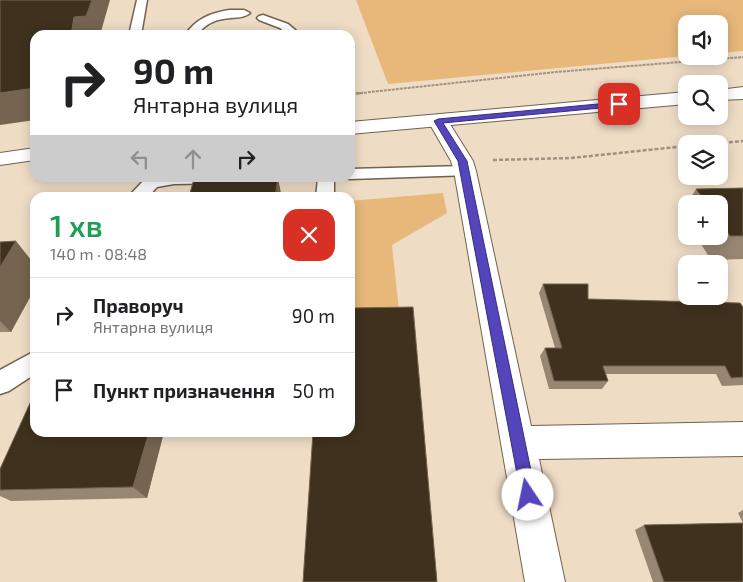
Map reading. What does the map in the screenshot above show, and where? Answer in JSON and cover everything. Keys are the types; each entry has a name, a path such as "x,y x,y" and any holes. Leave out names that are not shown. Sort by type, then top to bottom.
{"street":[{"path":"728,94 743,93"},
{"path":"355,127 678,99"},
{"path":"438,121 463,166 545,582"},
{"path":"0,160 30,155"},
{"path":"518,443 743,439"}],"lane":[{"path":"135,30 142,0"},
{"path":"195,30 205,19 218,14 244,13"},
{"path":"263,18 284,26 289,30"},
{"path":"355,174 463,166"},
{"path":"142,192 152,182"},
{"path":"0,383 30,364"}],"path":[{"path":"355,93 556,72 743,57"},
{"path":"728,142 743,141"},
{"path":"463,166 571,158 678,147"}],"shaded area":[{"path":"356,0 743,0 743,51 728,52 728,15 678,15 678,57 388,84"},
{"path":"443,193 447,213 392,245 399,311 355,311 355,201"}],"building":[{"path":"0,0 92,0 86,16 74,17 72,30 30,30 30,89 0,93"},
{"path":"193,182 277,182 276,192 190,192"},
{"path":"743,188 743,236 730,236 728,233 728,195 700,195 696,189"},
{"path":"16,241 0,267 0,242"},
{"path":"543,284 588,284 588,299 678,301 678,305 728,305 728,303 740,303 743,307 743,377 731,378 725,366 603,366 608,381 554,381 545,348 562,348"},
{"path":"413,307 437,582 303,582 313,437 355,437 355,308"},
{"path":"30,403 30,437 148,437 133,487 0,490 0,469"},
{"path":"743,523 743,582 664,582 644,525"}],"route":[{"path":"528,495 465,171 462,161 438,121 619,104"}]}
